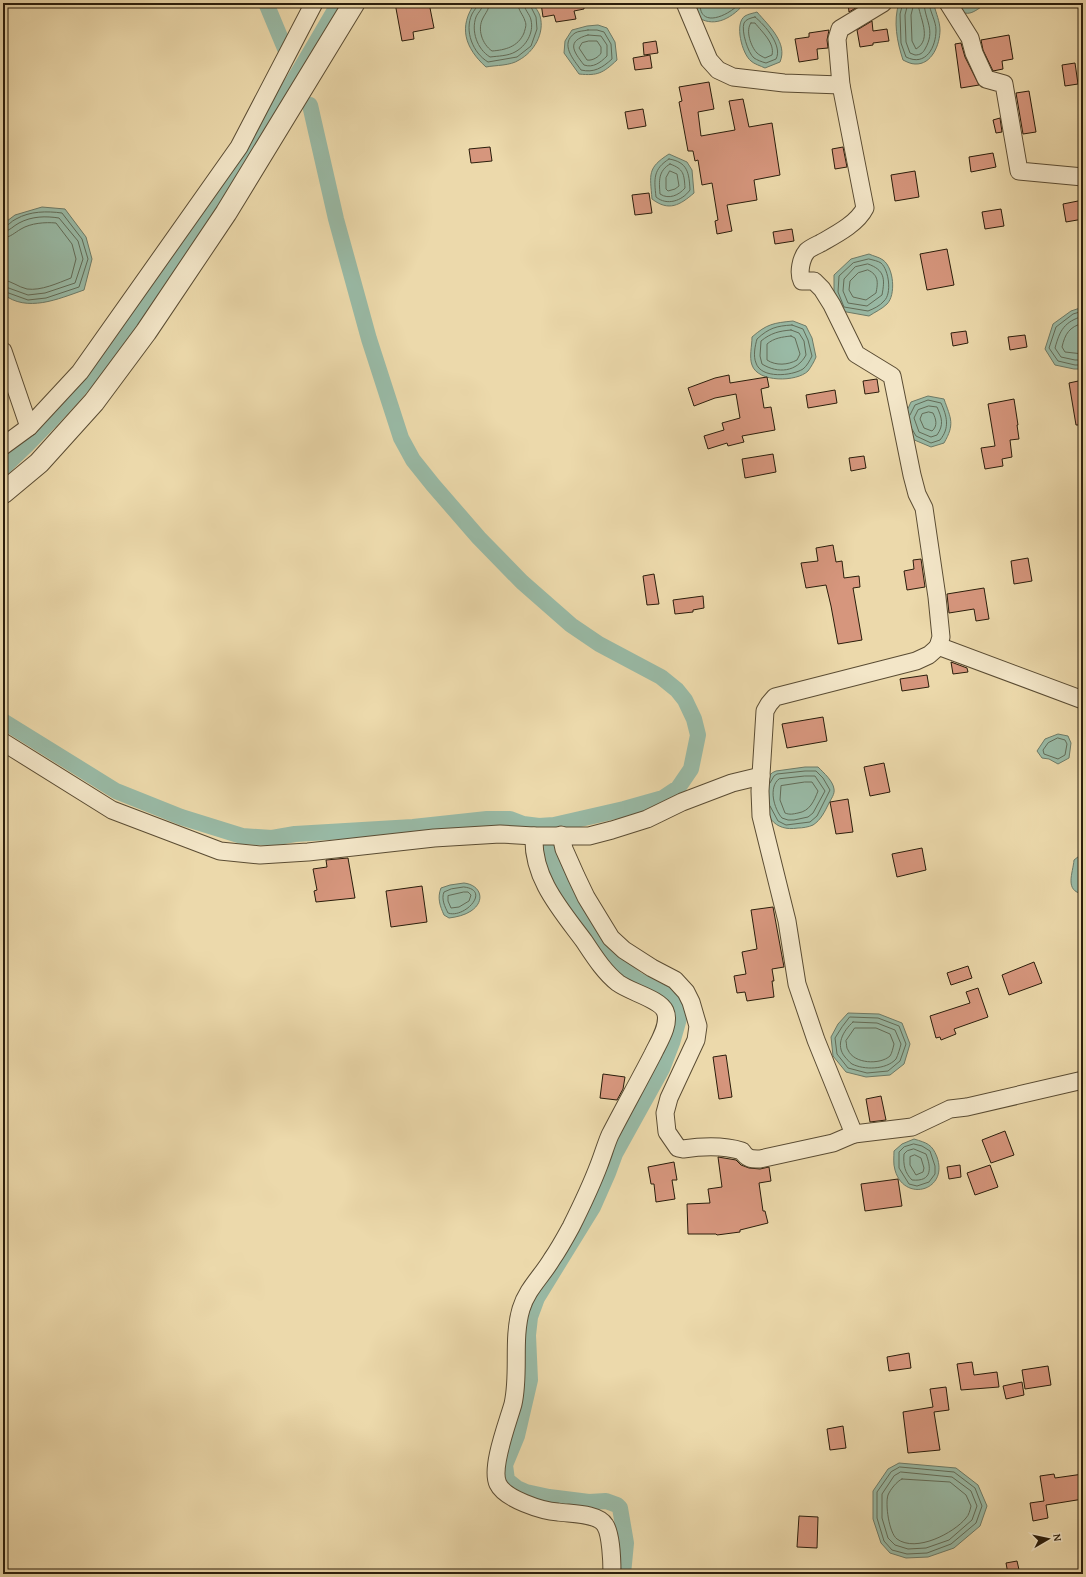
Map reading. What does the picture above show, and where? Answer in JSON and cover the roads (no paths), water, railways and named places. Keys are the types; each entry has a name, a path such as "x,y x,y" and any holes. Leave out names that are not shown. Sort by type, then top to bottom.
{"street":[{"path":"3,446 29,427 80,372 239,147 314,3"},
{"path":"3,493 40,462 94,402 146,332 226,213 354,3"},
{"path":"685,3 709,60 718,70 733,77 784,83 841,85"},
{"path":"854,1134 816,1040 798,984 787,921 761,816 761,776 765,711 776,697 916,661 929,655 938,646 941,638 937,597 924,508 917,494 912,475 892,376 856,354 832,305 822,289 814,281 802,281 800,277 800,266 807,251 851,224 865,208 841,85 837,39 840,29 883,3"},
{"path":"948,3 970,38 974,53 986,79 1004,84 1019,171 1083,177"},
{"path":"3,351 29,427"},
{"path":"938,646 1083,700"},
{"path":"3,742 112,810 220,851 260,855 308,852 434,838 500,834 534,836 589,836 647,818 682,802 732,783 761,776"},
{"path":"561,835 564,849 586,897 611,938 624,950 674,980 686,992 691,1002 698,1026 696,1040 669,1098 666,1113 667,1132 678,1148 683,1150 730,1147 742,1151 746,1157 751,1159 760,1159 833,1143 854,1134 912,1127 950,1109 967,1107 1083,1080"},
{"path":"534,836 535,852 541,874 548,893 557,907 606,971 619,984 638,995 651,999 660,1005 666,1012 666,1021 660,1039 610,1136 598,1168 571,1226 552,1260 532,1285 521,1308 518,1328 513,1402 501,1443 496,1471 498,1486 507,1496 520,1502 557,1512 574,1512 601,1519 606,1526 612,1563 612,1574"}],"water":[{"path":"475,3 532,3 539,13 541,22 540,35 534,47 524,57 515,62 486,67 473,52 466,37 465,29 467,20"},
{"path":"696,3 745,3 730,17 724,20 712,22 699,18"},
{"path":"899,3 931,3 934,5 939,21 940,36 934,53 926,61 912,64 903,60 896,32 896,17"},
{"path":"953,3 987,3 973,12 966,13 962,12"},
{"path":"757,12 776,35 782,55 780,62 765,68 751,61 742,46 740,38 740,25 742,20 746,15"},
{"path":"598,25 607,28 615,42 617,60 600,73 579,74 564,53 565,41 572,30"},
{"path":"669,154 687,162 692,170 694,193 679,204 669,206 658,203 652,199 651,177 653,168"},
{"path":"42,207 65,209 86,237 92,259 84,290 53,300 22,303 12,300 3,294 3,224 15,215"},
{"path":"869,254 883,260 890,269 893,288 890,300 885,306 869,316 841,311 834,292 834,275 851,259"},
{"path":"1083,307 1083,369 1074,369 1055,365 1045,349 1053,324 1071,311"},
{"path":"793,321 806,326 812,338 816,357 808,371 803,375 787,379 769,378 762,375 756,371 751,362 752,337 762,329 771,325"},
{"path":"928,396 944,399 951,421 950,431 944,443 931,447 912,439 904,417 911,402"},
{"path":"1058,734 1068,736 1071,743 1069,758 1058,764 1049,759 1042,758 1037,751 1045,739"},
{"path":"805,767 818,767 828,777 834,789 833,795 818,821 813,825 790,829 782,827 772,820 768,815 766,808 767,786 770,774 776,771"},
{"path":"1083,853 1083,894 1073,889 1071,876 1074,860"},
{"path":"464,883 470,884 478,890 480,894 479,903 471,911 461,916 449,918 444,915 440,905 439,895 441,888"},
{"path":"848,1013 879,1014 902,1023 910,1044 904,1064 890,1075 866,1077 846,1072 833,1056 831,1037 838,1024"},
{"path":"914,1139 931,1147 937,1157 939,1169 937,1178 931,1185 924,1189 907,1187 900,1180 894,1168 894,1151 902,1144"},
{"path":"899,1463 956,1468 978,1485 987,1506 980,1526 954,1548 928,1557 906,1558 890,1553 881,1543 873,1519 873,1491 888,1469"}],"waterway":[{"path":"266,3 286,51"},
{"path":"3,468 54,417 101,363 146,307 228,188 266,127 339,3"},
{"path":"3,721 116,791 181,817 242,836 272,838 295,834 413,827 487,819 510,819 523,824 539,826 554,825 624,809 663,798 678,788 691,769 698,735 694,719 685,700 677,690 661,677 599,644 571,625 522,582 479,538 413,460 401,438 369,339 336,219 310,105"},
{"path":"548,846 555,869 575,908 601,946 619,965 636,979 667,995 676,1003 680,1015 672,1043 662,1069 615,1154 593,1207 537,1298 530,1317 528,1335 530,1380 517,1436 505,1465 507,1480 517,1488 526,1492 549,1497 589,1502 606,1501 617,1505 620,1508 626,1543 623,1574"}]}
